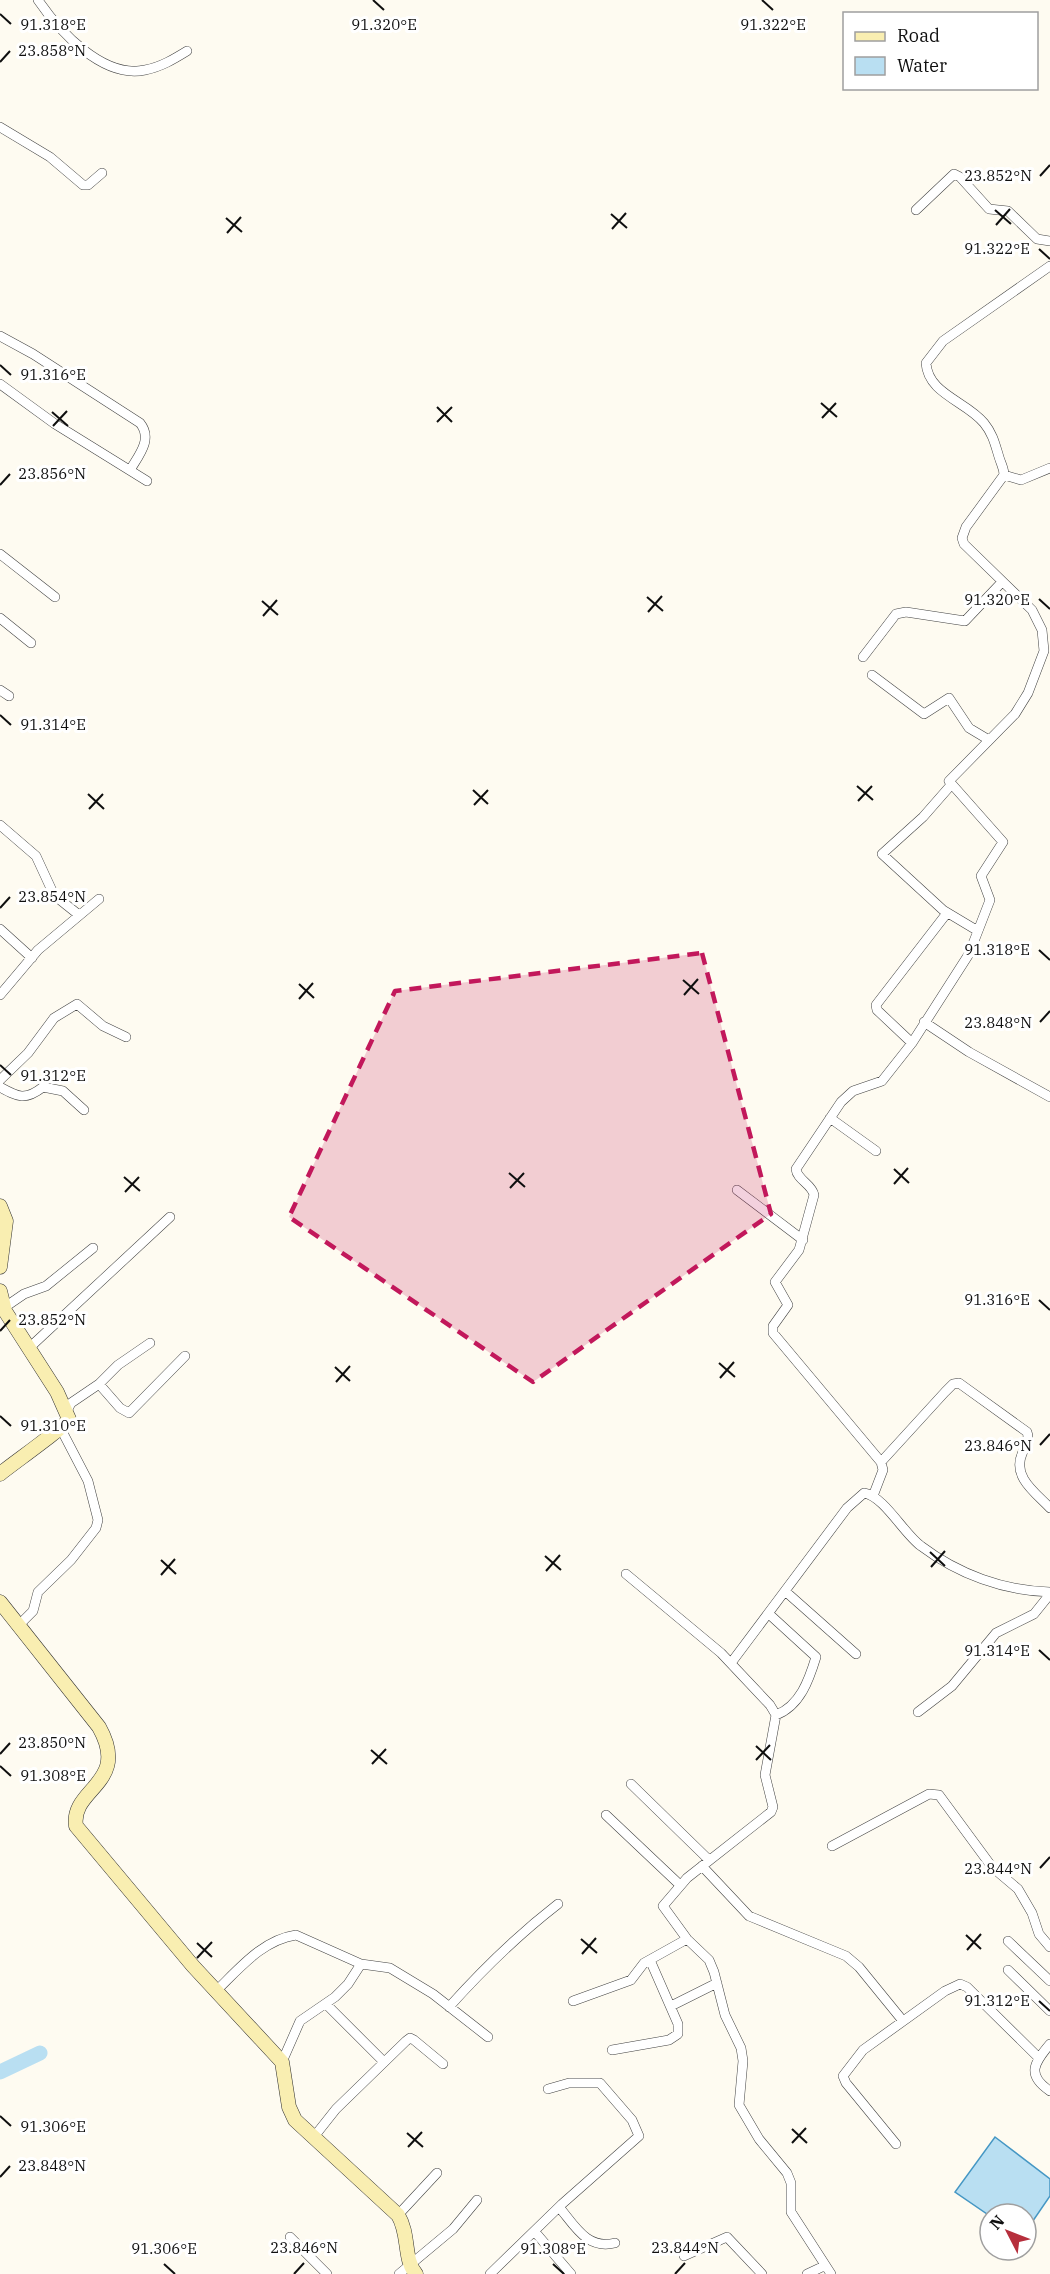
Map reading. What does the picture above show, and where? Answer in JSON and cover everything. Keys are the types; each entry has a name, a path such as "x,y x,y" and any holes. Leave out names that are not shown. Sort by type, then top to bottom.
{"street":[{"path":"38,0 73,43 92,56 125,70 143,71 164,64 187,51"},
{"path":"0,127 51,157 83,185 88,185 102,173"},
{"path":"916,210 954,174 989,209 1008,211 1037,238 1050,241"},
{"path":"1004,475 994,438 982,421 937,387 928,375 927,363 944,341 1050,266"},
{"path":"0,336 33,354 140,423 145,429 146,439 130,470"},
{"path":"0,384 55,424 147,481"},
{"path":"1004,475 1021,480 1050,468"},
{"path":"873,1497 883,1470 881,1462 773,1333 773,1326 788,1305 775,1282 799,1250 814,1191 797,1175 796,1169 830,1118 854,1091 882,1081 912,1043 962,966 990,900 981,876 1003,842 949,781 1015,714 1028,693 1044,651 1039,620 1032,610 968,549 962,538 966,527 1004,475"},
{"path":"0,554 55,597"},
{"path":"863,657 896,614 906,612 965,621 1002,582"},
{"path":"0,618 31,643"},
{"path":"872,675 924,714 949,698 969,728 989,740"},
{"path":"0,690 9,696"},
{"path":"951,785 923,817 882,854 947,913 978,930"},
{"path":"0,825 36,856 54,895 79,915"},
{"path":"0,995 32,958 99,899"},
{"path":"912,1043 880,1013 876,1005 947,913"},
{"path":"0,929 32,958"},
{"path":"0,1080 28,1053 54,1018 77,1004 103,1026 126,1037"},
{"path":"924,1022 969,1052 1050,1097"},
{"path":"0,1087 22,1096 31,1097 43,1088 59,1089 84,1110"},
{"path":"830,1118 876,1151"},
{"path":"737,1190 803,1240"},
{"path":"0,1206 6,1221 0,1267"},
{"path":"28,1349 170,1217"},
{"path":"5,1307 24,1294 46,1286 93,1248"},
{"path":"0,1291 5,1307 28,1349 67,1411 69,1419 63,1434 88,1481 98,1520 96,1528 71,1560 38,1592 33,1611 19,1624"},
{"path":"67,1411 71,1402 99,1384 118,1365 150,1343"},
{"path":"99,1384 120,1408 129,1413 185,1356"},
{"path":"881,1462 945,1392 959,1383 1027,1431 1029,1438 1020,1457 1021,1475 1050,1508"},
{"path":"0,1474 43,1439 65,1425"},
{"path":"731,1663 770,1614 847,1508 860,1495 869,1494 912,1539 934,1554 995,1585 1046,1592 1034,1614 996,1633 952,1686 918,1712"},
{"path":"626,1574 731,1663 776,1714"},
{"path":"785,1591 856,1654"},
{"path":"0,1602 99,1727 107,1742 107,1767 101,1780 78,1810 75,1818 76,1826 192,1966 282,2062"},
{"path":"770,1614 816,1657 800,1696 787,1711 776,1714"},
{"path":"776,1714 765,1775 773,1807 771,1812 745,1835 705,1863 680,1885 663,1906 687,1939 709,1960 726,2015 741,2048 743,2061 739,2105 759,2139 787,2173 791,2183 791,2212 827,2270 807,2274"},
{"path":"631,1784 705,1863 749,1916 846,1956 859,1968 903,2021"},
{"path":"832,1846 929,1794 939,1795 992,1867 1018,1889 1032,1913 1039,1934 1050,1947"},
{"path":"606,1815 680,1885"},
{"path":"449,2007 484,1968 525,1930 558,1904"},
{"path":"215,1992 260,1949 285,1937 296,1935 361,1964 390,1968 449,2007 488,2037"},
{"path":"573,2001 631,1980 650,1960 687,1939"},
{"path":"1008,1941 1050,1981"},
{"path":"612,2050 675,2037 679,2030 650,1960"},
{"path":"361,1964 348,1984 326,2004 300,2021 282,2062 289,2107 295,2120 398,2215 405,2227 408,2271"},
{"path":"1008,1970 1050,2011"},
{"path":"670,2007 717,1983"},
{"path":"896,2144 846,2083 843,2076 863,2050 951,1988 963,1985 976,1995 1039,2058"},
{"path":"326,2004 384,2062"},
{"path":"313,2138 336,2109 410,2038 443,2064"},
{"path":"1050,2044 1039,2058 1035,2077 1050,2091"},
{"path":"490,2274 596,2172 636,2141 639,2132 632,2120 600,2083 569,2084 548,2089"},
{"path":"398,2215 436,2173"},
{"path":"408,2271 453,2229 477,2200"},
{"path":"559,2207 594,2244 603,2246 615,2243"},
{"path":"535,2232 572,2274"},
{"path":"290,2237 327,2274"},
{"path":"684,2256 727,2237 762,2274"}],"highlighted area":[{"path":"702,953 771,1214 533,1382 289,1217 395,991"}],"water":[{"path":"995,2137 1050,2179 1050,2196 1038,2214 1038,2202 978,2202 978,2208 955,2192"}],"waterway":[{"path":"0,2072 40,2053"}]}
